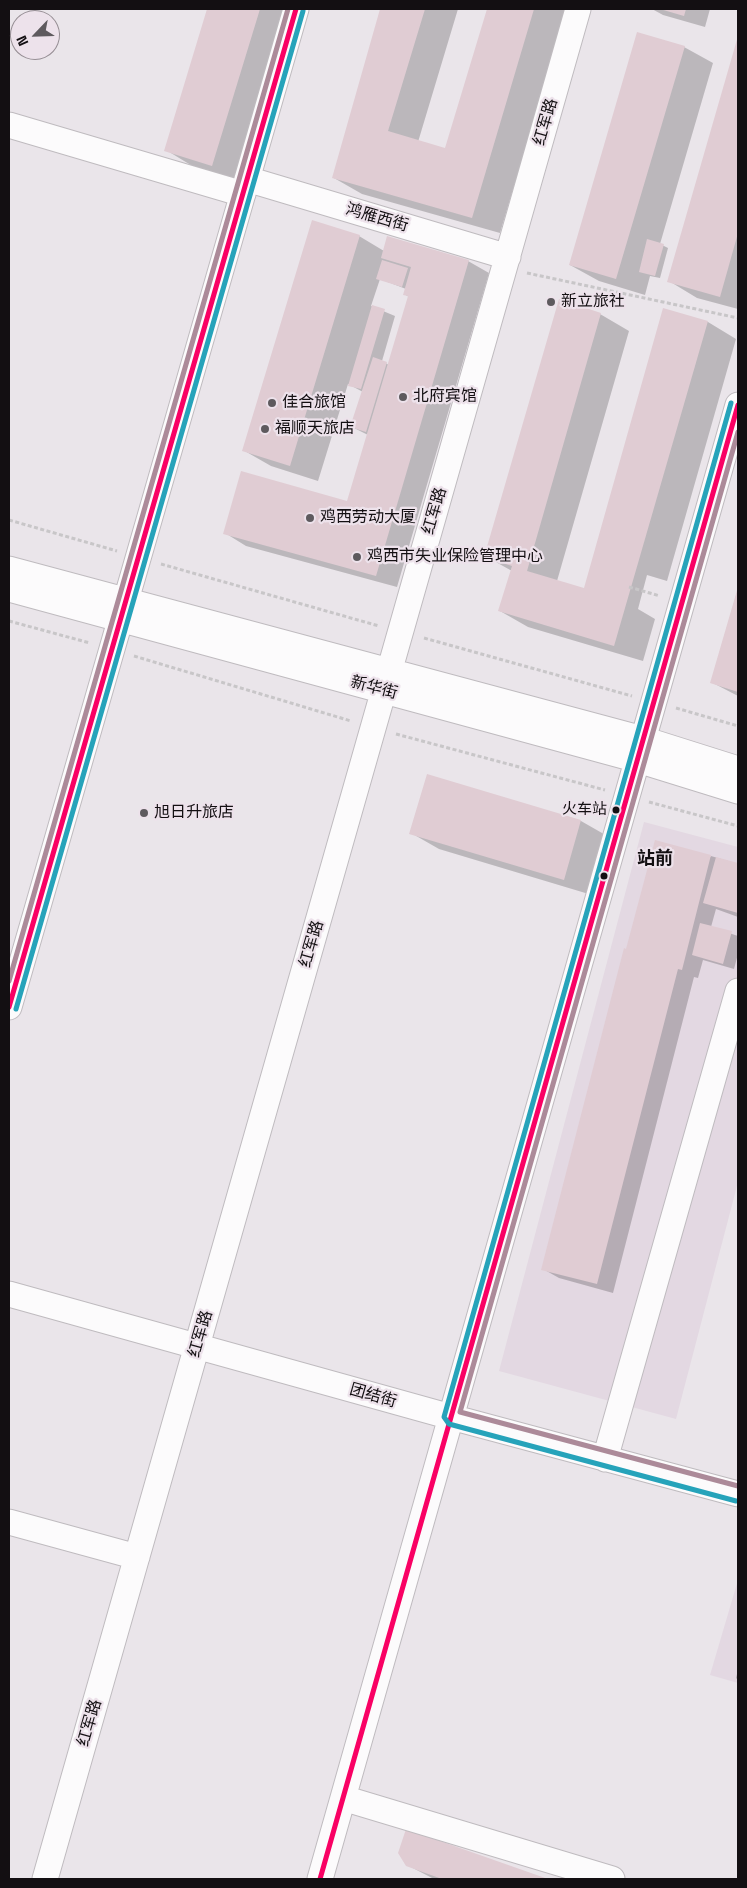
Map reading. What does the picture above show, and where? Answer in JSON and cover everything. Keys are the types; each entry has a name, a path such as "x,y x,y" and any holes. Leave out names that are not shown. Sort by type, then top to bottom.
{"street":[{"path":"10,999 296,9"},
{"name":"红军路","path":"45,1879 578,9"},
{"name":"鸿雁西街","path":"9,125 245,186 506,262"},
{"path":"320,1879 738,405"},
{"name":"新华街","path":"9,568 123,610"},
{"name":"新华街","path":"9,589 123,610 640,749 738,769"},
{"name":"新华街","path":"640,749 738,791"},
{"path":"606,1459 738,991"},
{"name":"团结街","path":"9,1294 450,1417 738,1494"},
{"path":"9,1522 137,1556"},
{"path":"343,1798 612,1879"}],"path":[{"path":"506,262 738,318"},
{"path":"9,520 738,726"},
{"path":"629,587 682,603"}],"shaded area":[{"path":"644,822 738,847 738,1182 676,1419 499,1371"},
{"path":"738,1580 738,1683 710,1675"}],"building":[{"path":"207,9 260,9 212,166 164,151"},
{"path":"380,9 425,9 388,131 445,148 487,9 534,9 472,218 332,178"},
{"path":"660,9 686,9 684,16"},
{"path":"637,32 685,46 616,279 569,265"},
{"path":"738,36 738,233 720,297 667,282"},
{"path":"312,220 360,235 290,466 242,451"},
{"path":"387,236 469,260 376,576 223,534 241,471 347,501 408,296 403,295 411,267 381,258"},
{"path":"647,239 664,244 655,276 639,272"},
{"path":"382,260 408,268 402,287 376,279"},
{"path":"559,299 601,313 527,571 584,588 663,308 708,321 614,646 498,611 512,566 484,557"},
{"path":"372,305 385,309 361,389 348,386"},
{"path":"373,357 387,362 366,432 350,427"},
{"path":"738,587 738,692 710,683"},
{"path":"427,774 581,820 564,880 409,834"},
{"path":"655,840 711,855 682,970 678,969 597,1284 541,1270 624,948 626,949"},
{"path":"716,857 738,863 738,913 703,903"},
{"path":"700,923 732,931 723,964 692,955"},
{"path":"406,1829 548,1879 442,1879 406,1866 398,1853"}],"transit line":[{"path":"9,981 288,9"},
{"path":"9,1007 296,9"},
{"path":"16,1009 303,11"},
{"path":"731,403 444,1417 449,1424 736,1501"},
{"path":"320,1879 738,405"},
{"path":"738,432 460,1412 738,1486"}],"place":[{"name":"新立旅社","path":"551,302"},
{"name":"北府宾馆","path":"403,397"},
{"name":"佳合旅馆","path":"272,403"},
{"name":"福顺天旅店","path":"265,429"},
{"name":"鸡西劳动大厦","path":"310,518"},
{"name":"鸡西市失业保险管理中心","path":"357,557"},
{"name":"火车站","path":"616,810"},
{"name":"旭日升旅店","path":"144,813"}],"district":[{"name":"站前","path":"655,859"}]}
